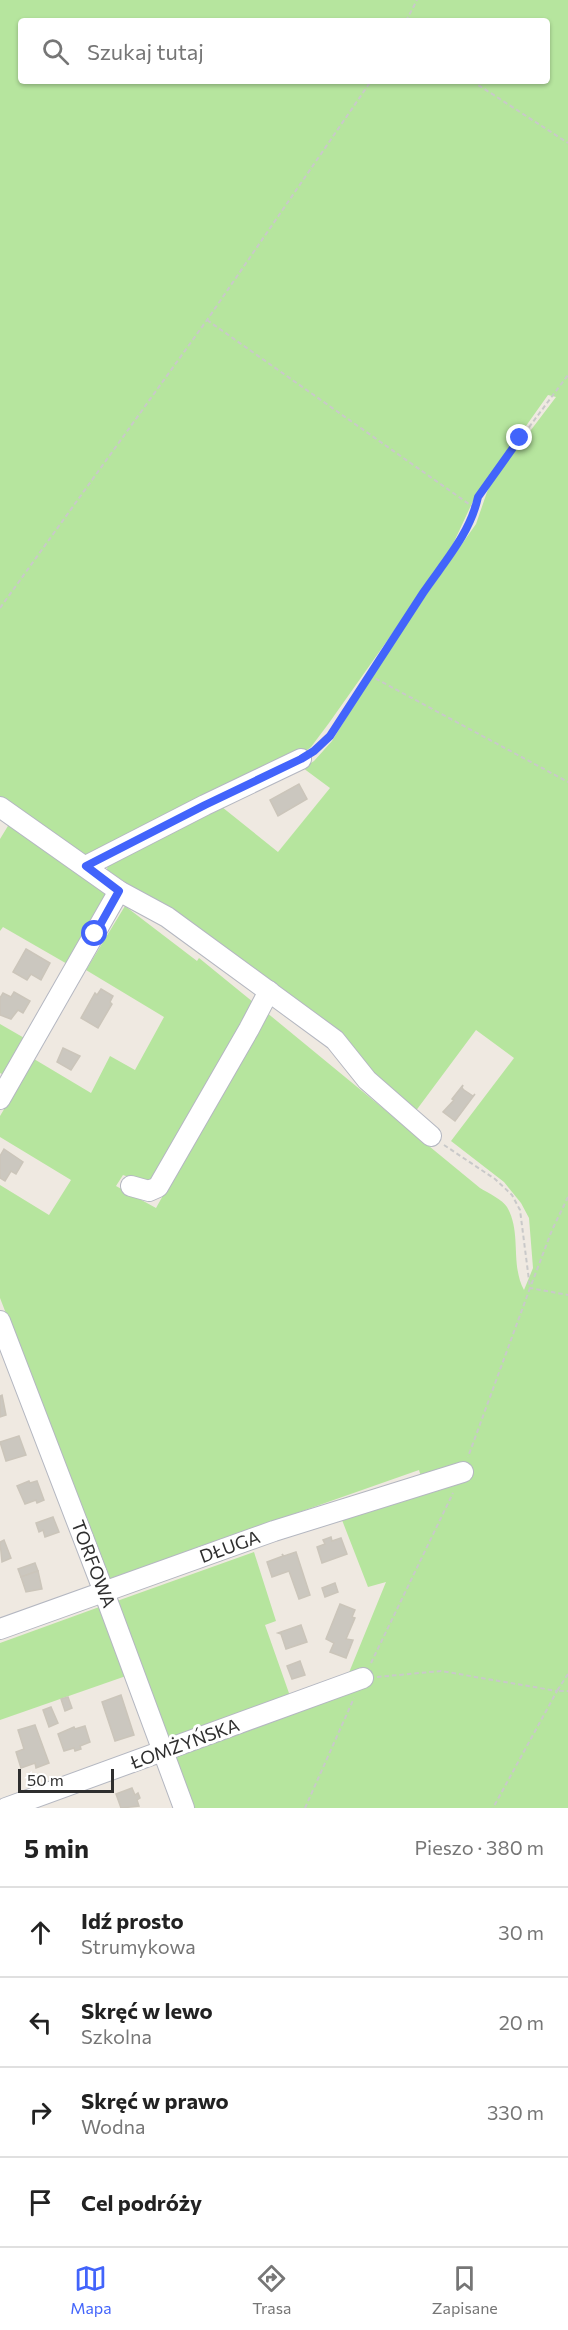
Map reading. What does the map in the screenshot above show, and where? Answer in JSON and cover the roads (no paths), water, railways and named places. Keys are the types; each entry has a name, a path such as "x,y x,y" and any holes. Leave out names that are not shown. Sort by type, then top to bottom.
{"street":[{"path":"86,866 301,759"},
{"path":"2,814 86,866 119,891 167,916 335,1040 368,1080 431,1136"},
{"path":"0,1099 119,891"},
{"path":"131,1186 149,1191 158,1186 269,991"},
{"name":"TORFOWA","path":"0,1321 184,1808"},
{"name":"DŁUGA","path":"0,1629 274,1531 463,1472"},
{"name":"ŁOMŻYŃSKA","path":"6,1808 363,1678"}]}
